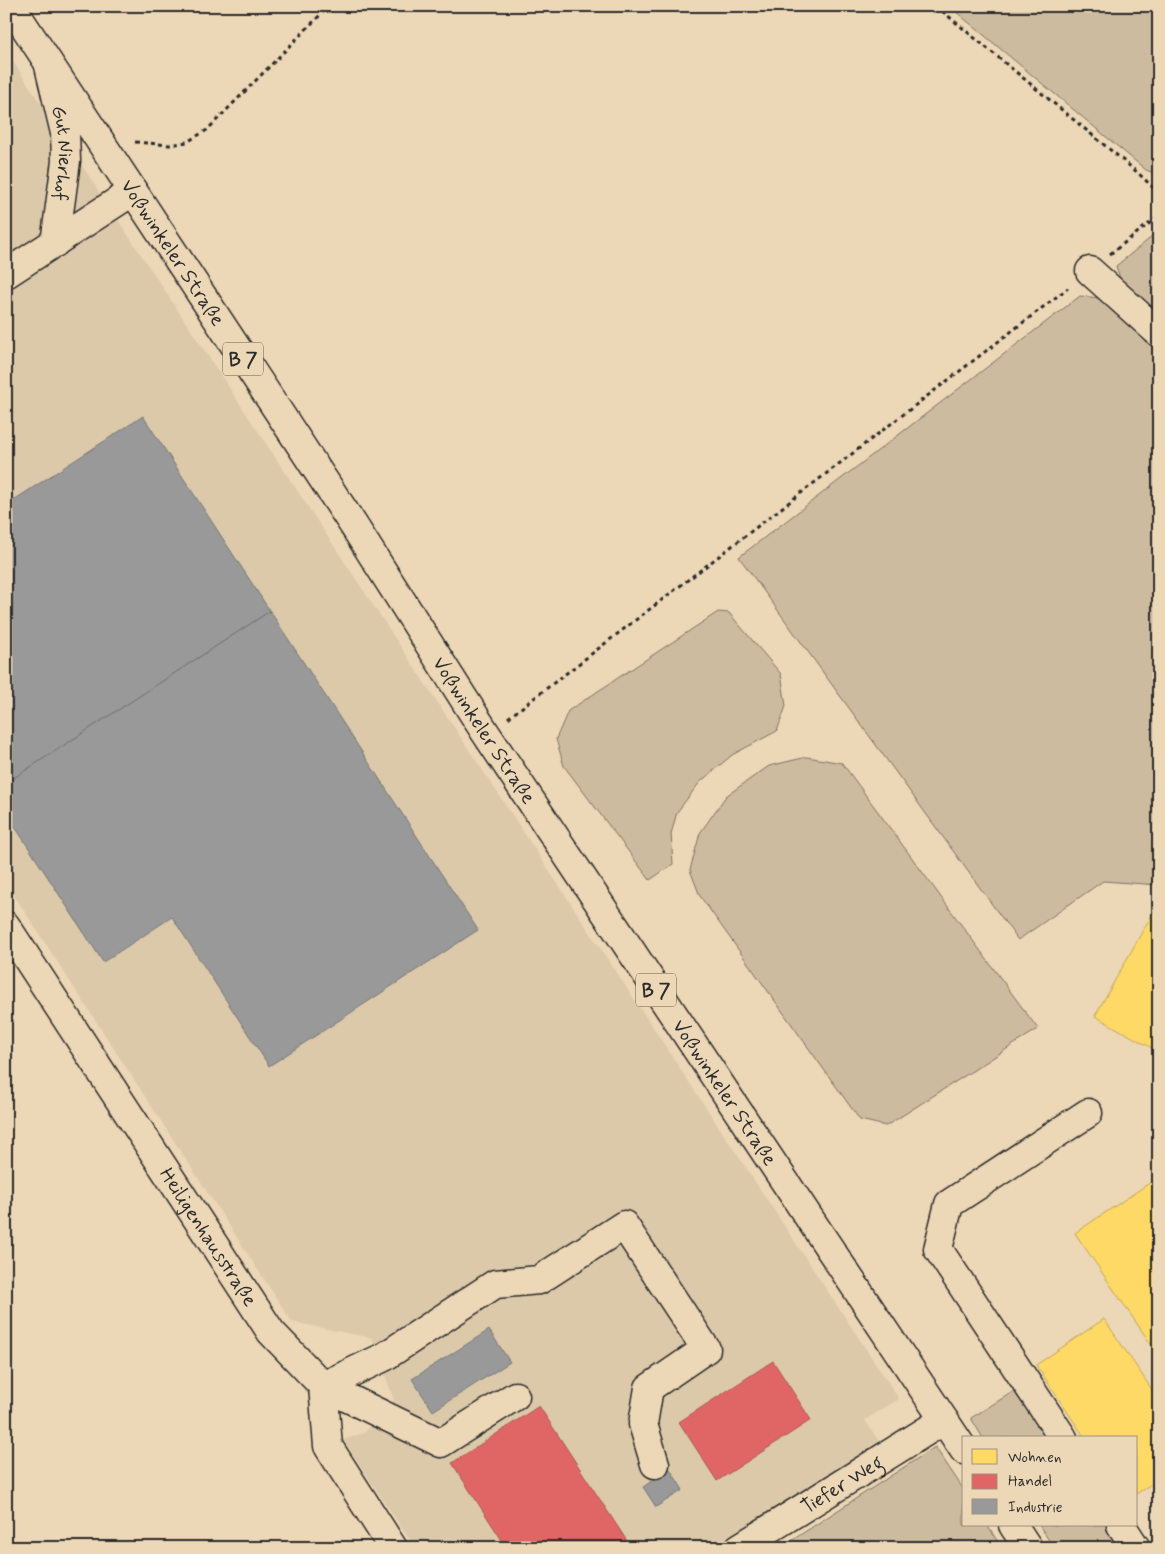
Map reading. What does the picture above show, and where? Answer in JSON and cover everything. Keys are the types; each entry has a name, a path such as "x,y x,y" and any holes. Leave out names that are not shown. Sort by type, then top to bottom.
{"main road":[{"name":"Voßwinkeler Straße","path":"11,6 354,526 484,732 962,1447"},
{"name":"Gut Nierhof","path":"49,65 65,133 66,161 55,243"},
{"name":"Gut Nierhof","path":"6,274 132,192"},
{"path":"1090,271 1159,333"},
{"name":"Heiligenhausstraße","path":"6,926 271,1332 323,1386"},
{"path":"1062,1436 938,1249 949,1204 1088,1113"},
{"path":"323,1386 384,1357 495,1284 539,1280 624,1225 706,1350 649,1388 643,1424 655,1464"},
{"path":"323,1386 441,1443 516,1396"},
{"path":"323,1386 328,1446 393,1548"},
{"name":"Tiefer Weg","path":"739,1548 944,1420"},
{"path":"1014,1526 1028,1548"},
{"path":"1122,1526 1136,1548"}],"path":[{"path":"107,153 132,142 170,145 188,142 207,130 329,6"},
{"path":"936,6 1137,172 1159,193"},
{"path":"484,732 527,706 1159,216"}],"shaded area":[{"path":"949,6 1159,6 1159,175 1146,170"},
{"path":"6,51 899,1399 865,1420 882,1446 726,1548 415,1548 343,1440 364,1433 394,1400 372,1338 292,1322 6,883"},
{"path":"1159,231 1159,320 1123,287 1116,266"},
{"path":"1080,296 1100,298 1159,351 1159,885 1103,881 1018,940 739,557"},
{"path":"718,612 729,613 781,674 786,706 777,731 732,755 700,782 677,812 671,834 673,864 650,880 564,766 556,739 568,711"},
{"path":"807,757 842,763 1038,1029 886,1126 860,1120 700,896 690,870 700,833 726,796 769,766"},
{"path":"1019,1388 1051,1436 982,1436 971,1418"},
{"path":"935,1447 962,1487 962,1526 988,1526 1002,1548 780,1548"},
{"path":"1040,1526 1111,1526 1125,1548 1054,1548"}],"building: Wohnen":[{"path":"1155,909 1159,911 1159,1052 1095,1016"},
{"path":"1157,1178 1159,1180 1159,1356 1075,1233"},
{"path":"1104,1319 1159,1400 1159,1479 1138,1493 1138,1436 1084,1436 1036,1365"}],"building: Handel":[{"path":"773,1361 811,1420 717,1481 679,1422"},
{"path":"539,1406 627,1541 617,1548 507,1548 452,1463"}],"building: Industrie":[{"path":"143,416 270,611 6,783 6,505"},
{"path":"270,611 478,930 269,1066 172,917 103,962 6,813 6,783"},
{"path":"489,1330 510,1362 433,1411 412,1379"},
{"path":"670,1469 683,1490 656,1507 643,1487"}],"waterway":[{"path":"1154,6 1159,12"}]}
